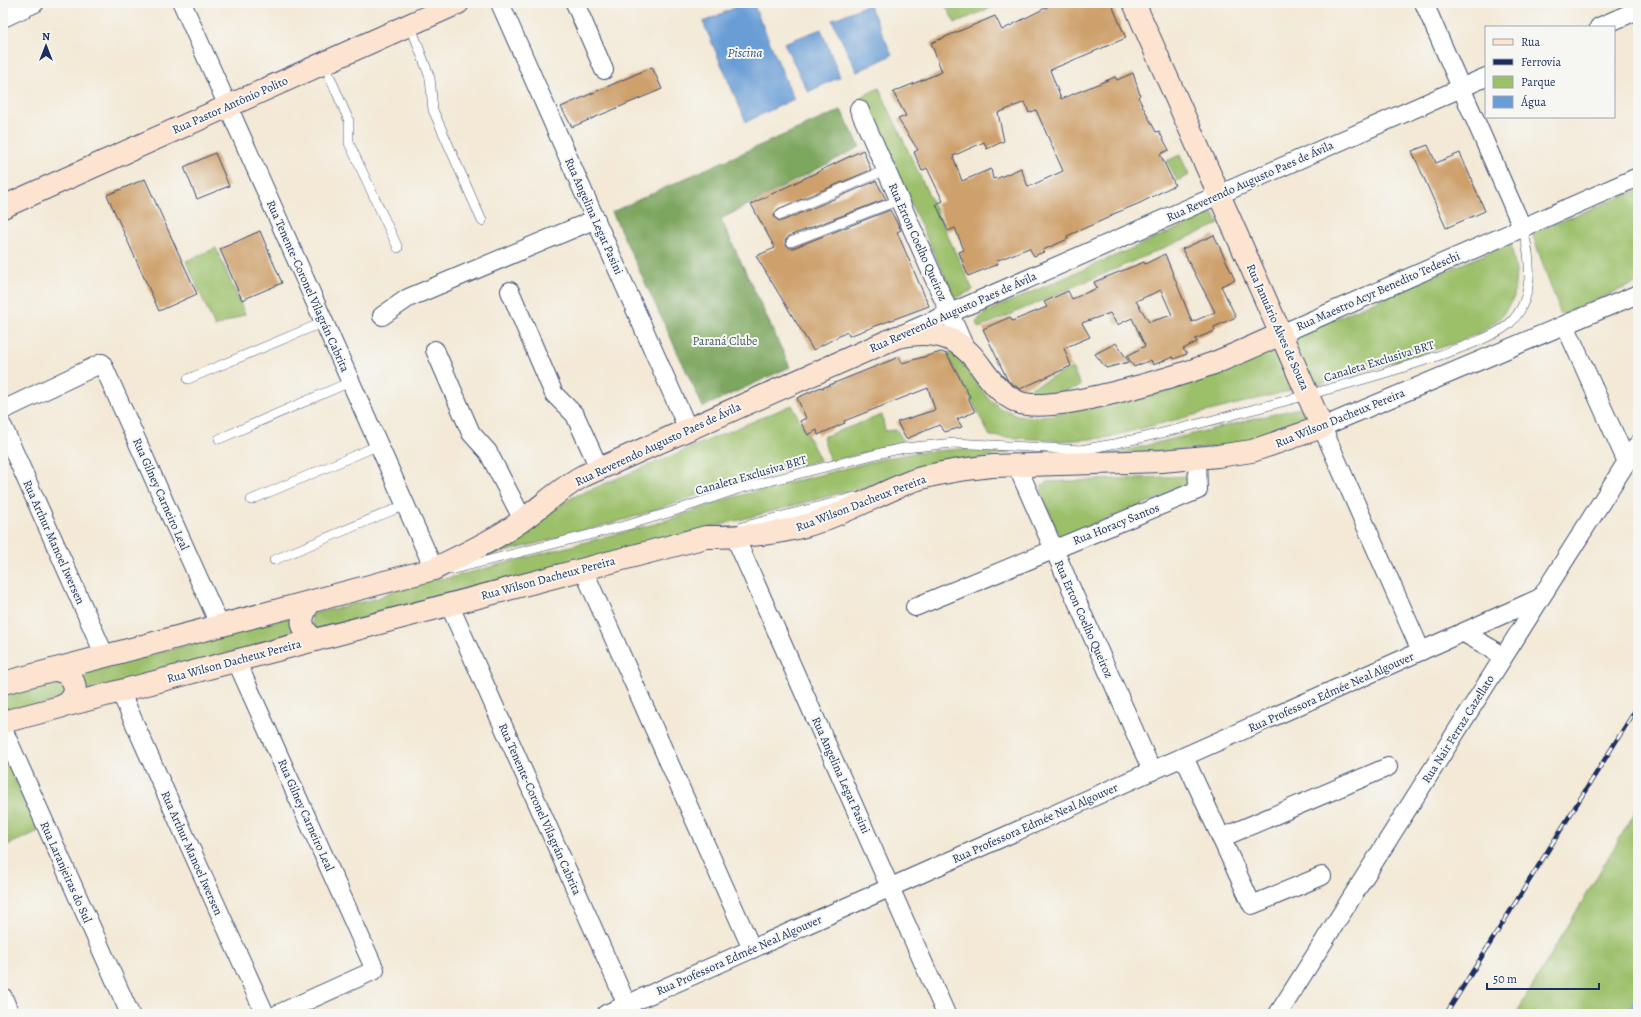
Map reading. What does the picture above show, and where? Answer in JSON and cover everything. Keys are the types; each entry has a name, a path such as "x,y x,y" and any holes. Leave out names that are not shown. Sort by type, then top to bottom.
{"main road":[{"name":"Rua Pastor Antônio Polito","path":"3,207 458,3"},
{"name":"Rua Januário Alves de Souza","path":"1134,3 1322,427"},
{"path":"897,337 913,334 936,335 950,339 965,348"},
{"name":"Rua Maestro Acyr Benedito Tedeschi","path":"1018,403 1044,406 1111,393 1194,370 1281,334"},
{"name":"Rua Reverendo Augusto Paes de Ávila","path":"434,569 482,545 524,520 574,481 599,468 897,337"},
{"name":"Rua Erton Coelho Queiroz","path":"965,348 997,388 1006,396 1018,403"},
{"name":"Rua Wilson Dacheux Pereira","path":"3,722 706,537 735,537 773,533 806,526 913,481 966,469 993,466 1162,461 1197,458 1252,451 1322,427"},
{"path":"3,683 434,569"},
{"path":"310,602 303,613 302,621 303,628 314,640"},
{"path":"53,670 66,672 74,683 74,694 68,703 63,706"}],"street":[{"path":"3,18 35,3"},
{"name":"Rua Tenente-Coronel Vilagrán Cabrita","path":"182,3 434,569"},
{"name":"Rua Angelina Legat Pasini","path":"500,3 688,429"},
{"path":"575,3 604,70"},
{"path":"1424,3 1522,228"},
{"path":"1601,26 1638,10"},
{"name":"Rua Reverendo Augusto Paes de Ávila","path":"897,337 1485,77"},
{"name":"Rua Erton Coelho Queiroz","path":"859,109 965,348"},
{"name":"Rua Maestro Acyr Benedito Tedeschi","path":"1281,334 1522,228 1634,181"},
{"path":"382,316 408,298 596,219"},
{"path":"510,291 554,394 558,400 575,415 599,468"},
{"name":"Rua Wilson Dacheux Pereira","path":"1322,427 1638,294"},
{"path":"1565,325 1627,462"},
{"path":"435,350 471,433 488,452 524,520"},
{"name":"Rua Gilney Carneiro Leal","path":"3,410 102,363 220,626"},
{"name":"Rua Arthur Manoel Iwersen","path":"3,427 105,656"},
{"name":"Rua Januário Alves de Souza","path":"1322,427 1421,651"},
{"name":"Rua Nair Ferraz Cazellato","path":"1278,1014 1638,444"},
{"name":"Rua Horacy Santos","path":"915,607 1198,490 1197,458"},
{"name":"Rua Erton Coelho Queiroz","path":"1017,466 1152,771"},
{"name":"Rua Angelina Legat Pasini","path":"735,537 946,1014"},
{"path":"583,569 752,949"},
{"name":"Rua Professora Edmée Neal Algouver","path":"606,1014 629,1009 752,949 1540,598"},
{"name":"Rua Tenente-Coronel Vilagrán Cabrita","path":"449,604 629,1009"},
{"path":"1464,633 1492,649 1502,659"},
{"name":"Rua Gilney Carneiro Leal","path":"236,660 376,970 278,1014"},
{"name":"Rua Arthur Manoel Iwersen","path":"120,691 265,1014"},
{"name":"Rua Laranjeiras do Sul","path":"3,729 130,1014"},
{"path":"1184,757 1252,905 1322,876"},
{"path":"1221,838 1388,767"},
{"path":"3,997 10,1014"}],"lane":[{"path":"410,24 430,78 433,110 482,221"},
{"path":"324,63 350,122 350,143 398,248"},
{"path":"780,215 886,170"},
{"path":"791,242 899,200"},
{"name":"Canaleta Exclusiva BRT","path":"1017,466 1082,450 1156,435 1308,395 1437,356 1489,336 1508,324 1523,306 1529,285 1530,262 1527,244 1522,228"},
{"path":"188,380 324,322"},
{"path":"219,439 350,382"},
{"name":"Canaleta Exclusiva BRT","path":"434,569 449,570 461,568 628,525 753,485 868,455 904,448 962,444 1082,450"},
{"path":"251,500 379,445"},
{"path":"706,537 913,481"},
{"path":"274,560 405,504"}],"green space":[{"path":"944,3 1002,3 955,23"},
{"path":"879,88 973,290 955,298 861,97"},
{"name":"Paraná Clube","path":"841,110 860,147 721,219 790,367 703,407 612,212"},
{"path":"1180,155 1189,175 1177,181 1167,161"},
{"path":"1638,190 1638,282 1561,315 1532,233"},
{"path":"1213,213 1219,224 979,328 976,323 984,313"},
{"path":"1511,243 1516,271 1514,297 1501,317 1485,330 1459,342 1312,387 1290,338"},
{"path":"216,248 245,314 215,327 186,261"},
{"path":"1276,349 1292,390 1104,438 1062,441 990,436 947,354 956,353 986,396 1000,408 1017,415 1032,417 1051,415 1132,398"},
{"path":"1072,368 1081,386 1045,395 1031,394 1024,391"},
{"path":"792,405 820,460 723,486 631,518 468,562 573,497"},
{"path":"1307,406 1310,419 1301,427 1236,445 1091,459"},
{"path":"882,415 885,431 897,430 904,442 830,462 823,437"},
{"path":"961,449 1011,452 935,468 317,632 311,625 313,614 378,598 402,586 424,580 449,578 662,522 730,498 882,459 920,452"},
{"path":"1187,476 1191,481 1188,486 1060,538 1041,491 1042,485 1047,482"},
{"path":"291,617 295,635 3,715 3,695"},
{"path":"3,752 39,831 3,847"},
{"path":"1638,807 1638,1014 1516,1014"}],"water":[{"name":"Piscina","path":"745,3 753,3 794,99 746,122 703,22"},
{"path":"869,4 892,55 857,72 832,20"},
{"name":"Piscina","path":"821,29 840,77 808,92 784,43"}],"building":[{"path":"1055,3 1111,3 1126,38 1050,70 1061,99 1115,77 1117,80 1133,73 1140,95 1138,97 1156,132 1159,131 1169,150 1160,154 1175,185 1140,203 1067,236 1068,239 1043,250 1044,252 1034,256 1029,248 996,261 998,264 968,276 959,252 964,250 955,228 948,231 936,204 943,201 927,168 922,171 914,152 918,150 898,119 906,116 893,92 942,72 931,43 995,16 1002,30","holes":["1025,102 1029,113 1036,110 1063,171 1028,187 1021,168 996,179 993,179 991,169 962,181 953,156 984,142 987,149 1004,141 998,113"]},
{"path":"652,67 662,89 572,127 561,107"},
{"path":"1428,145 1436,163 1460,153 1485,211 1446,228 1412,151"},
{"path":"863,150 871,170 778,209 774,214 775,218 782,221 876,181 886,199 789,236 785,241 786,245 793,248 890,210 901,230 897,232 929,306 849,336 847,332 813,350 756,256 775,248 751,204"},
{"path":"215,153 229,186 197,199 184,167"},
{"path":"145,179 197,294 159,311 107,195"},
{"path":"260,231 282,283 242,300 220,249"},
{"path":"1214,235 1235,280 1221,286 1236,317 1214,327 1215,331 1195,339 1197,342 1183,349 1187,354 1174,359 1173,357 1153,365 1151,360 1134,367 1127,356 1145,346 1132,318 1117,325 1110,313 1082,323 1090,337 1064,348 1071,366 1020,389 1008,381 983,329 1010,317 1012,321 1047,307 1044,302 1068,291 1072,299 1097,288 1094,282 1144,262 1145,264 1165,254 1192,322 1215,312 1182,249","holes":["1161,290 1172,315 1149,322 1136,301"]},
{"path":"1116,343 1129,362 1106,368 1095,354"},
{"path":"941,352 947,354 970,397 968,398 975,412 957,419 962,427 945,432 939,425 906,439 897,422 935,410 928,388 844,421 845,423 818,435 817,430 808,435 800,421 806,418 797,398 821,387 822,388 899,357 902,363"}],"waterway":[{"path":"1630,1014 1638,994"}],"railway":[{"path":"1446,1014 1638,706"}]}
